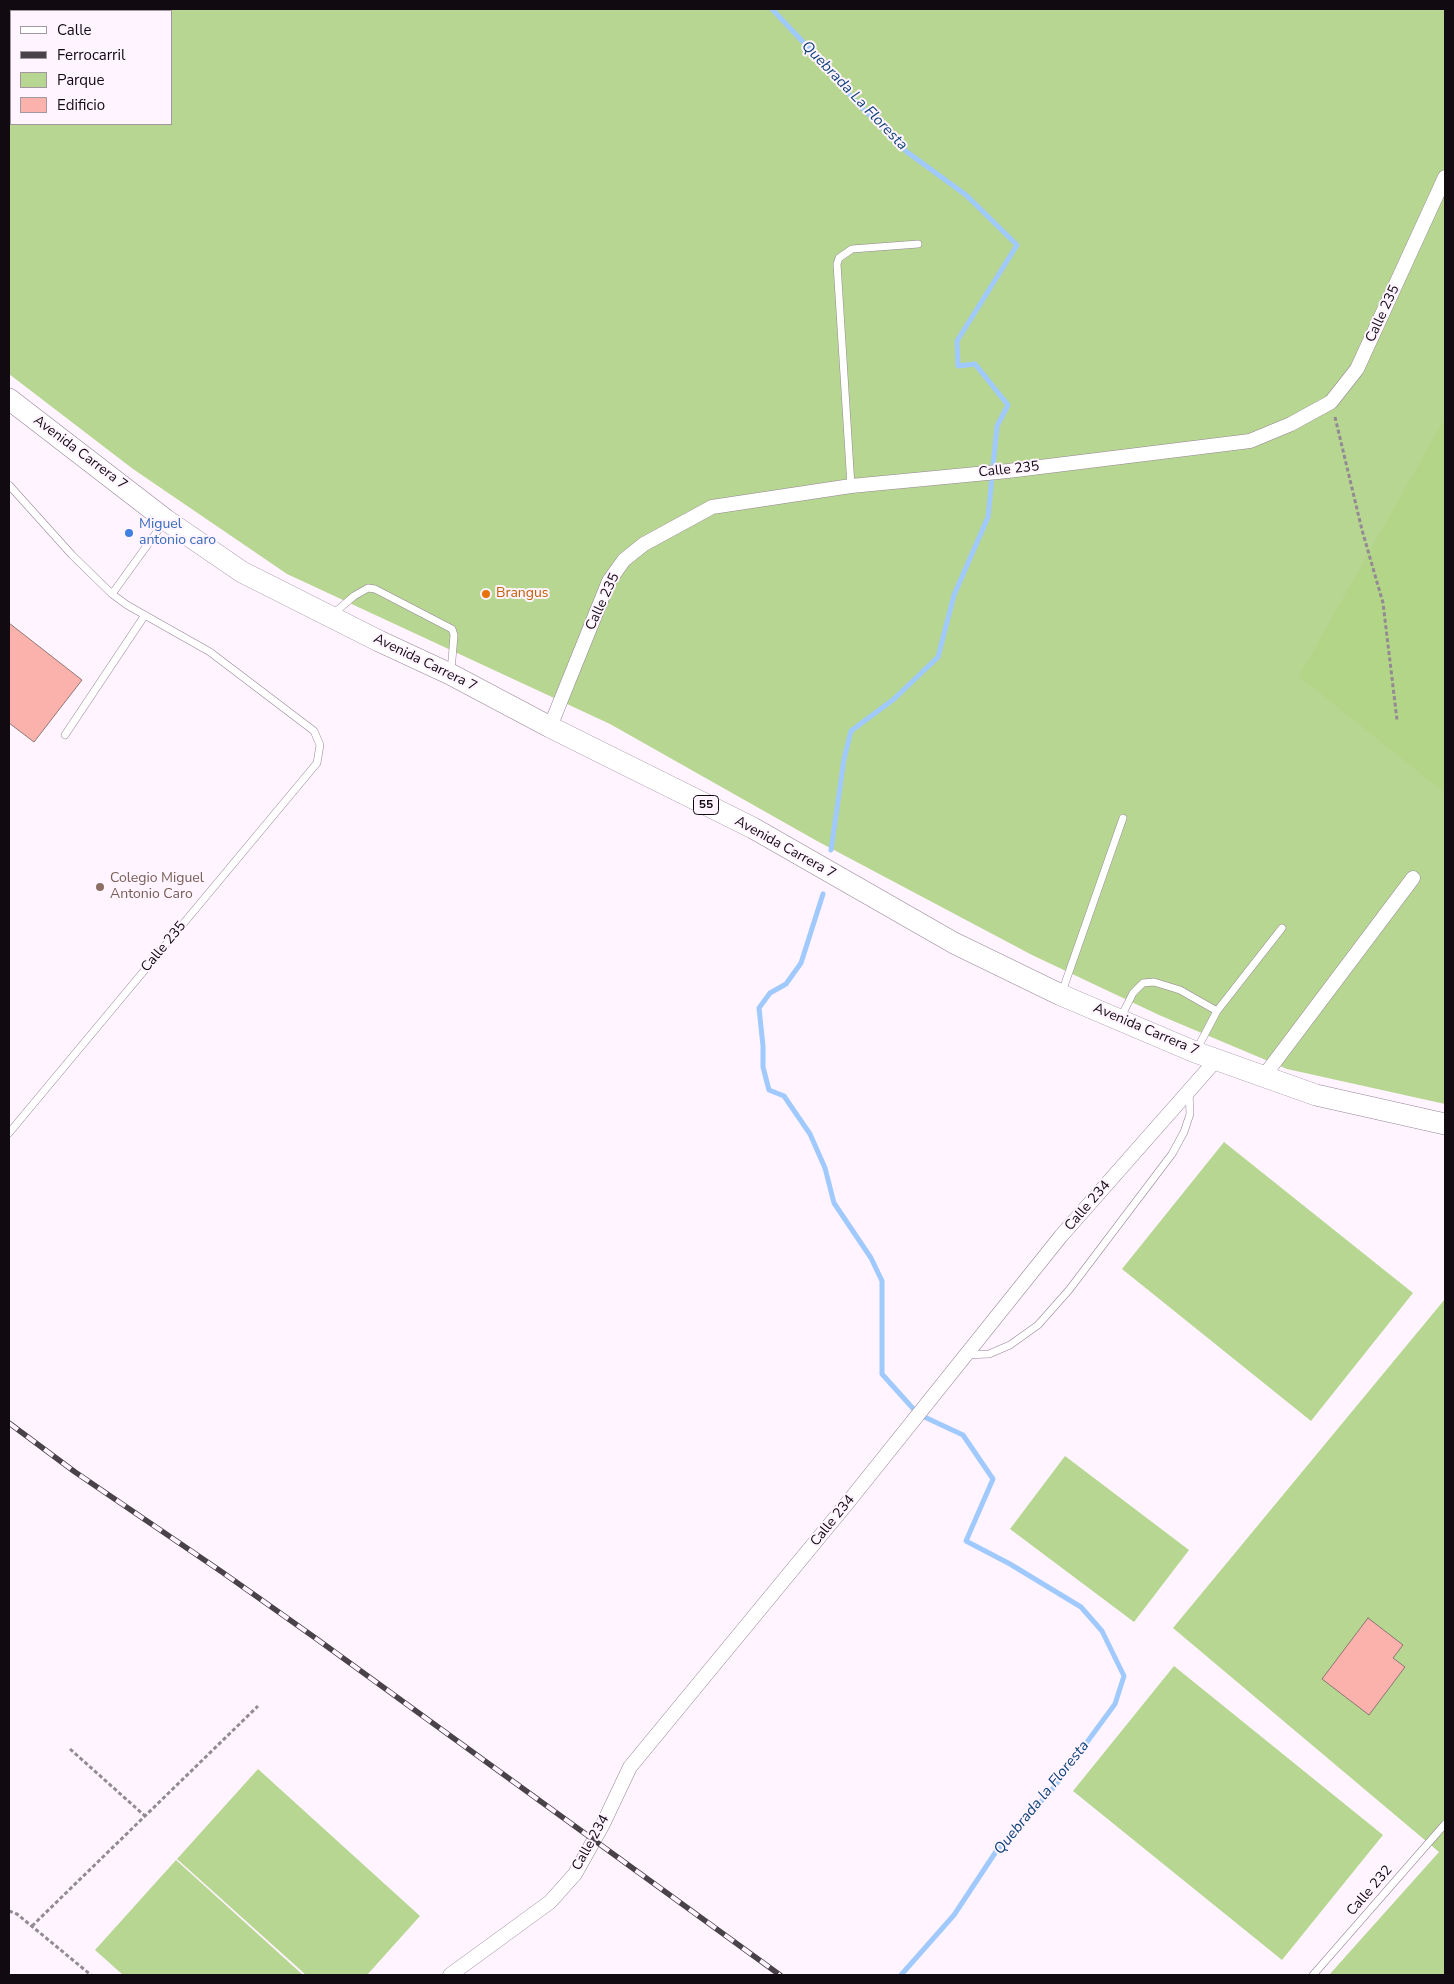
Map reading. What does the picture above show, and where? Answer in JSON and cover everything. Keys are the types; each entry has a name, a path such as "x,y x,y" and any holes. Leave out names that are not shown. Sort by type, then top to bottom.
{"main road":[{"name":"Avenida Carrera 7","path":"9,399 166,520 242,572 378,641 450,674 550,727 753,828 954,943 1061,994 1195,1052 1217,1058 1316,1095 1445,1124"}],"street":[{"name":"Calle 235","path":"550,727 610,581 624,560 644,544 712,507 851,486 1008,471 1250,441 1291,424 1331,402 1357,369 1445,177"},
{"path":"1264,1076 1413,878"},
{"name":"Calle 234","path":"450,1975 550,1902 575,1874 603,1824 630,1767 849,1501 1061,1236 1217,1058"}],"lane":[{"path":"851,486 837,264 839,258 852,249 918,244"},
{"path":"9,485 72,555 112,594 145,615 65,735"},
{"path":"112,594 166,520"},
{"path":"331,616 354,596 368,588 375,589 452,629 454,635 450,674"},
{"name":"Calle 235","path":"9,1133 317,764 320,745 314,731 210,652 145,615"},
{"path":"1061,994 1123,818"},
{"path":"1195,1052 1217,1011 1282,928"},
{"path":"1120,1020 1133,993 1143,983 1154,982 1180,990 1217,1011"},
{"path":"966,1354 989,1354 1010,1346 1038,1325 1069,1290 1172,1154 1184,1132 1190,1114 1188,1091"},
{"name":"Calle 232","path":"1313,1975 1445,1824"}],"path":[{"path":"1331,402 1362,530 1383,603 1397,720"},
{"path":"32,1926 258,1706"},
{"path":"70,1748 145,1816"},
{"path":"9,1911 17,1914 91,1975"}],"green space":[{"path":"9,9 1445,9 1445,1104 1287,1069 1159,1015 1032,955 817,841 610,724 287,574 133,469 9,374"},
{"path":"1445,418 1445,793 1299,676"},
{"path":"1224,1142 1413,1293 1311,1421 1122,1269"},
{"path":"1445,1299 1445,1975 1329,1975 1439,1852 1173,1628"},
{"path":"1065,1456 1189,1550 1134,1622 1010,1529"},
{"path":"1174,1666 1383,1835 1282,1960 1073,1791"},
{"path":"258,1769 420,1916 367,1975 306,1975 177,1859"},
{"path":"176,1860 303,1975 123,1975 95,1950"}],"building":[{"path":"9,623 82,680 34,742 9,723"},
{"path":"1368,1618 1403,1645 1393,1658 1405,1667 1369,1715 1322,1679"}],"waterway":[{"name":"Quebrada La Floresta","path":"772,9 855,101 907,152 966,195 1017,245 957,341 958,366 975,364 1008,405 997,426 988,517 954,595 938,657 894,699 851,731 844,759 831,850"},
{"name":"Quebrada la Floresta","path":"823,894 801,963 786,984 770,993 759,1008 763,1067 769,1090 784,1096 810,1134 825,1168 834,1203 871,1258 882,1281 882,1374 918,1414 963,1435 993,1479 966,1541 1010,1564 1081,1607 1102,1631 1124,1676 1115,1704 1054,1787 997,1850 954,1915 901,1975"}],"railway":[{"path":"9,1423 75,1472 314,1637 780,1975"}],"place":[{"name":"Miguel antonio caro","path":"129,533"},
{"name":"Brangus","path":"486,594"},
{"name":"Colegio Miguel Antonio Caro","path":"100,887"}]}
